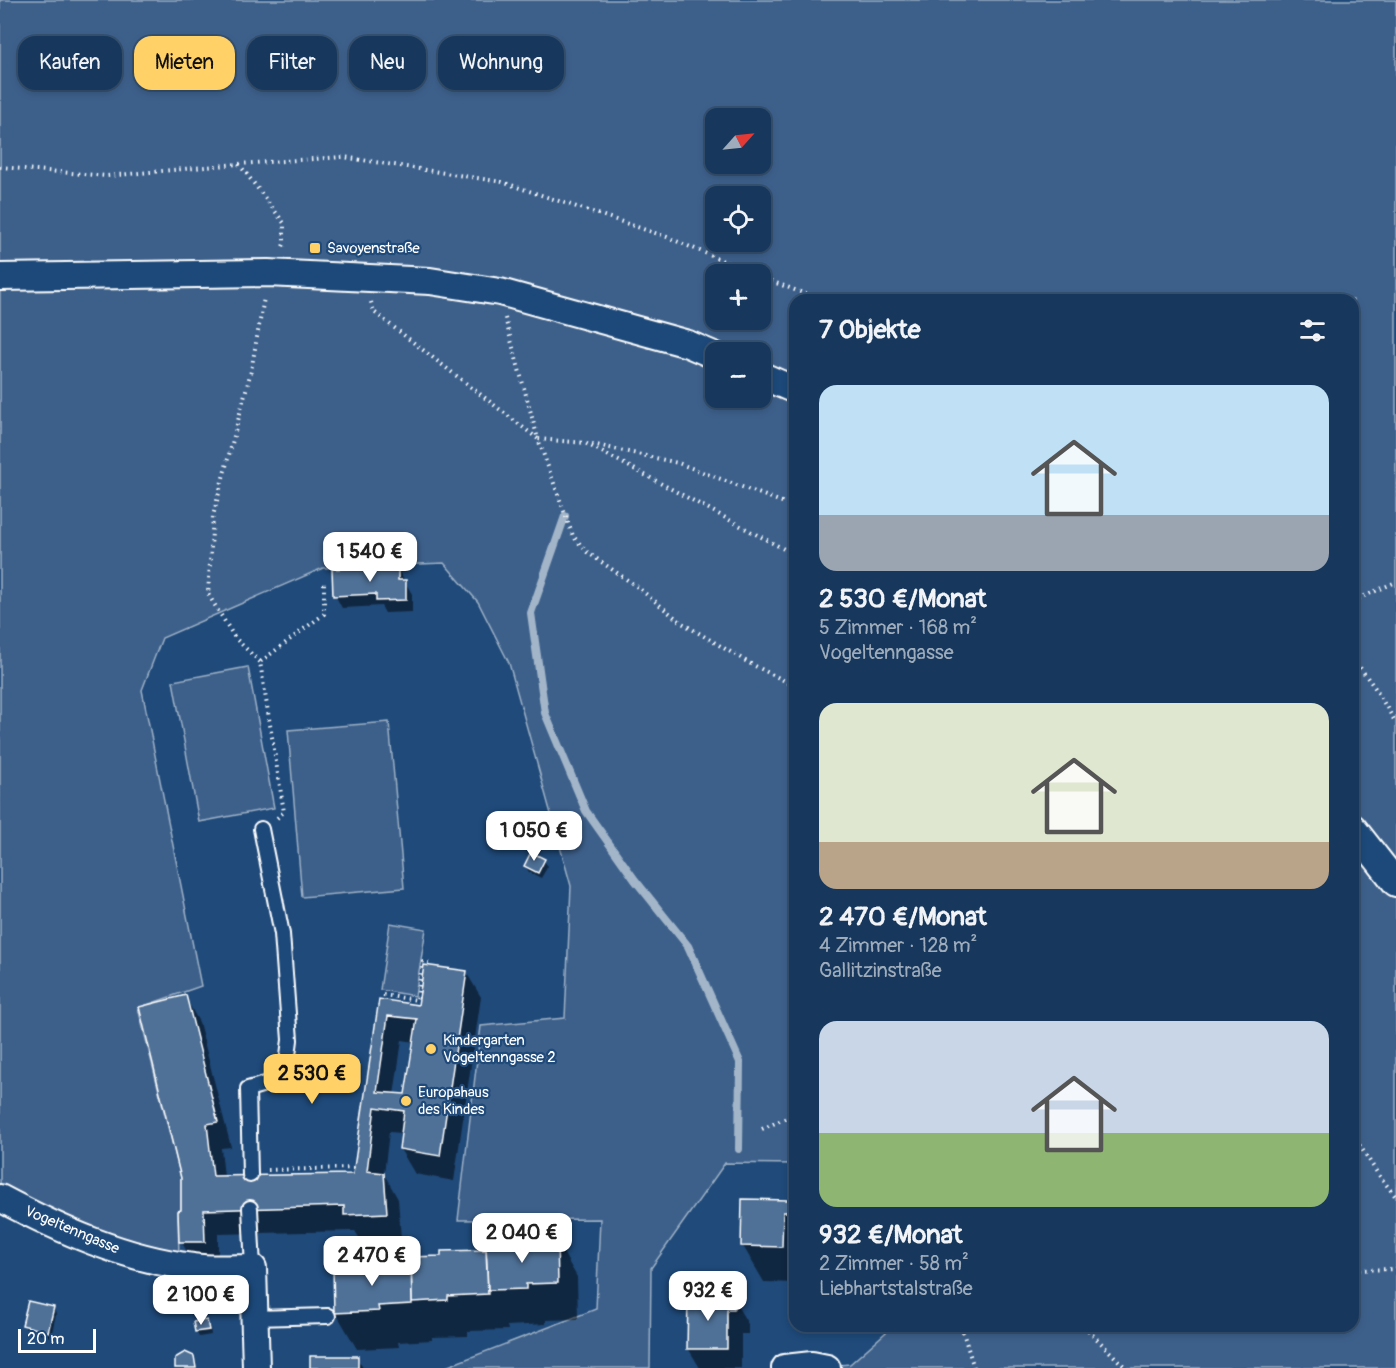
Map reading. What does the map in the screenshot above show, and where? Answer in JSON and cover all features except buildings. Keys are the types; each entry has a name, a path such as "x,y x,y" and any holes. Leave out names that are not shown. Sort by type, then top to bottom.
{"street":[{"path":"0,277 267,284 430,281 500,292 688,344 705,351"},
{"path":"771,380 789,387"},
{"path":"1359,836 1396,883"},
{"name":"Vogeltenngasse","path":"0,1198 42,1220 115,1250 194,1268 253,1268"},
{"path":"253,1268 255,1368"},
{"path":"785,1368 812,1365 827,1368"}],"lane":[{"path":"250,1172 248,1089 285,1078 290,1040 282,934 261,829"},
{"path":"250,1208 253,1268"},
{"path":"255,1318 328,1316"}],"path":[{"path":"0,167 107,176 343,157 502,182 668,237 731,264"},
{"path":"238,164 284,222 284,244 267,284 251,371 213,516 208,594 235,638 260,662 284,812 261,829"},
{"path":"771,281 806,294"},
{"path":"500,292 538,439 573,536 586,552 636,586 681,623 749,663 789,683"},
{"path":"374,312 538,439 585,443 678,463 789,505"},
{"path":"585,443 789,552"},
{"path":"1359,598 1396,582"},
{"path":"260,662 324,614 324,583"},
{"path":"1359,666 1396,723"},
{"path":"383,996 417,1000 423,962 429,963"},
{"path":"762,1129 789,1117"},
{"path":"1359,1144 1396,1197"},
{"path":"250,1172 354,1168"},
{"path":"1359,1270 1396,1269"},
{"path":"963,1332 974,1368"},
{"path":"1090,1332 1126,1368"}],"shaded area":[{"path":"0,0 1396,0 1396,1368 805,1368 850,1364 886,1332 1359,1332 1359,294 789,294 789,1164 725,1163 651,1268 650,1368 443,1368 596,1309 600,1219 458,1220 481,1026 565,1018 571,886 509,663 478,602 444,563 323,568 162,638 142,690 201,986 138,1008 181,1178 181,1210 178,1211 179,1258 105,1235 0,1186"},
{"path":"248,667 274,808 199,822 173,681"},
{"path":"389,722 404,888 302,897 288,730"},
{"path":"390,923 426,929 415,996 380,990"}],"waterway":[{"path":"565,516 531,613 545,713 586,811 635,880 688,946 740,1062 739,1149"}],"place":[{"name":"Savoyenstraße","path":"315,248"},
{"name":"Kindergarten Vogeltenngasse 2","path":"431,1049"},
{"name":"Europahaus des Kindes","path":"406,1101"}]}
